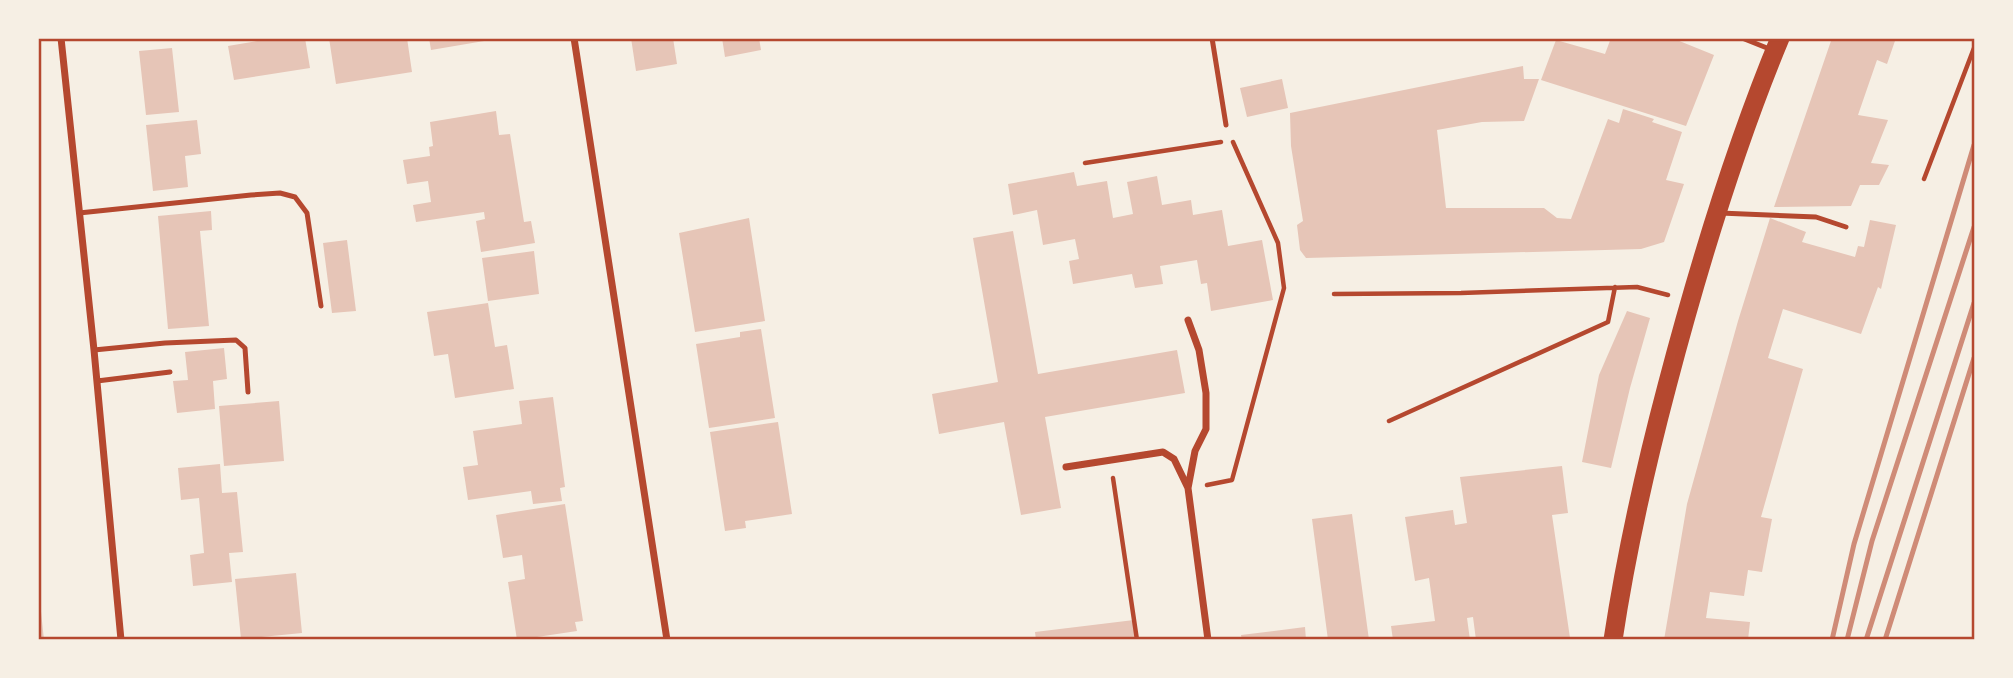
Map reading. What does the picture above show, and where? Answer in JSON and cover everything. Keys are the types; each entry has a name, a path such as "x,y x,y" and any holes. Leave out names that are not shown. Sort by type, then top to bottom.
{"highway":[{"path":"1614,639 1623,573 1689,300 1758,92 1778,45"}],"street":[{"path":"61,38 121,639"},
{"path":"574,38 667,639"},
{"path":"1188,320 1199,349 1206,393 1206,429 1195,451 1188,488"},
{"path":"1066,467 1163,452 1174,459 1188,488 1208,639"}],"lane":[{"path":"1212,38 1226,125"},
{"path":"1742,38 1778,45"},
{"path":"79,213 251,195 280,193 295,198 307,213 321,306"},
{"path":"1717,213 1816,217 1846,227"},
{"path":"94,350 236,340 245,348 248,392"},
{"path":"97,381 170,372"}],"path":[{"path":"1924,179 1975,48"},
{"path":"1188,488 1232,480 1284,288 1278,243 1226,125"},
{"path":"1085,163 1232,140"},
{"path":"1389,421 1608,322 1615,287"},
{"path":"1334,294 1637,287 1689,300"},
{"path":"1111,460 1137,639"}],"building":[{"path":"275,38 305,38 310,68 234,80 228,46"},
{"path":"329,38 407,38 412,72 336,84"},
{"path":"429,38 490,38 490,40 431,50"},
{"path":"631,38 673,38 677,64 636,71"},
{"path":"722,38 759,38 761,50 725,57"},
{"path":"1611,38 1672,38 1714,55 1686,126 1541,80 1556,40 1605,54"},
{"path":"1832,38 1896,38 1887,64 1877,60 1858,115 1888,120 1871,163 1889,165 1879,185 1860,185 1851,206 1774,207"},
{"path":"172,48 179,112 146,115 139,51"},
{"path":"1523,66 1524,79 1539,79 1524,121 1482,122 1437,130 1446,208 1544,208 1557,218 1571,219 1608,119 1619,123 1623,109 1682,132 1666,180 1684,184 1664,242 1641,249 1306,258 1300,250 1297,225 1303,221 1291,146 1290,113"},
{"path":"1282,79 1288,108 1247,117 1240,88"},
{"path":"496,111 499,135 510,134 524,222 531,221 535,243 481,252 476,221 485,219 484,212 416,222 413,205 431,202 428,181 407,184 403,160 430,156 429,147 433,146 430,122"},
{"path":"197,120 201,154 185,156 188,187 153,191 146,125"},
{"path":"1074,172 1077,186 1107,181 1113,218 1133,214 1127,182 1157,176 1162,205 1191,200 1193,215 1222,210 1228,246 1262,240 1273,300 1211,311 1207,283 1201,284 1197,260 1160,266 1163,284 1135,288 1132,274 1073,284 1069,261 1079,259 1075,239 1043,245 1037,210 1013,215 1008,184"},
{"path":"211,211 212,230 200,231 209,326 168,329 158,216"},
{"path":"749,218 765,321 695,332 679,233"},
{"path":"1770,218 1806,232 1802,242 1855,257 1858,246 1864,247 1870,220 1896,225 1881,289 1878,287 1861,334 1783,309 1768,358 1803,369 1761,517 1772,519 1762,572 1748,570 1744,596 1710,592 1706,618 1750,622 1748,640 1664,640 1687,504"},
{"path":"1013,231 1038,374 1177,350 1185,393 1045,417 1061,508 1021,515 1004,422 939,434 932,394 998,382 973,238"},
{"path":"347,240 356,311 332,313 323,243"},
{"path":"534,251 539,294 488,301 482,258"},
{"path":"488,303 495,347 507,345 514,389 455,398 448,354 434,356 427,312"},
{"path":"1627,311 1650,318 1611,468 1582,462 1599,375"},
{"path":"761,329 775,418 709,428 696,344 740,337 740,332"},
{"path":"224,348 227,379 213,381 215,409 177,413 173,381 188,380 185,352"},
{"path":"553,397 565,487 560,488 562,501 533,504 531,491 468,500 463,467 478,465 473,431 522,424 519,401"},
{"path":"279,401 284,461 224,466 219,406"},
{"path":"778,422 792,514 745,521 746,528 725,531 710,432"},
{"path":"220,464 222,493 237,492 243,552 229,553 232,582 193,586 190,555 204,553 199,498 181,500 178,468"},
{"path":"1562,466 1568,513 1552,515 1570,638 1476,640 1473,617 1467,618 1470,640 1393,640 1391,626 1435,621 1429,578 1415,581 1405,517 1453,510 1455,525 1467,523 1460,477"},
{"path":"565,504 583,621 575,622 577,631 517,640 508,582 525,579 522,555 503,558 496,515"},
{"path":"1352,514 1369,640 1328,640 1312,519"},
{"path":"296,573 302,633 241,639 235,579"},
{"path":"40,602 44,640 38,640"},
{"path":"1134,620 1136,640 1036,640 1035,632"},
{"path":"1305,627 1306,640 1242,640 1241,635"}],"railway":[{"path":"1832,640 1854,544 1974,145"},
{"path":"1847,640 1872,541 1974,227"},
{"path":"1866,640 1974,303"},
{"path":"1885,640 1974,358"}]}
